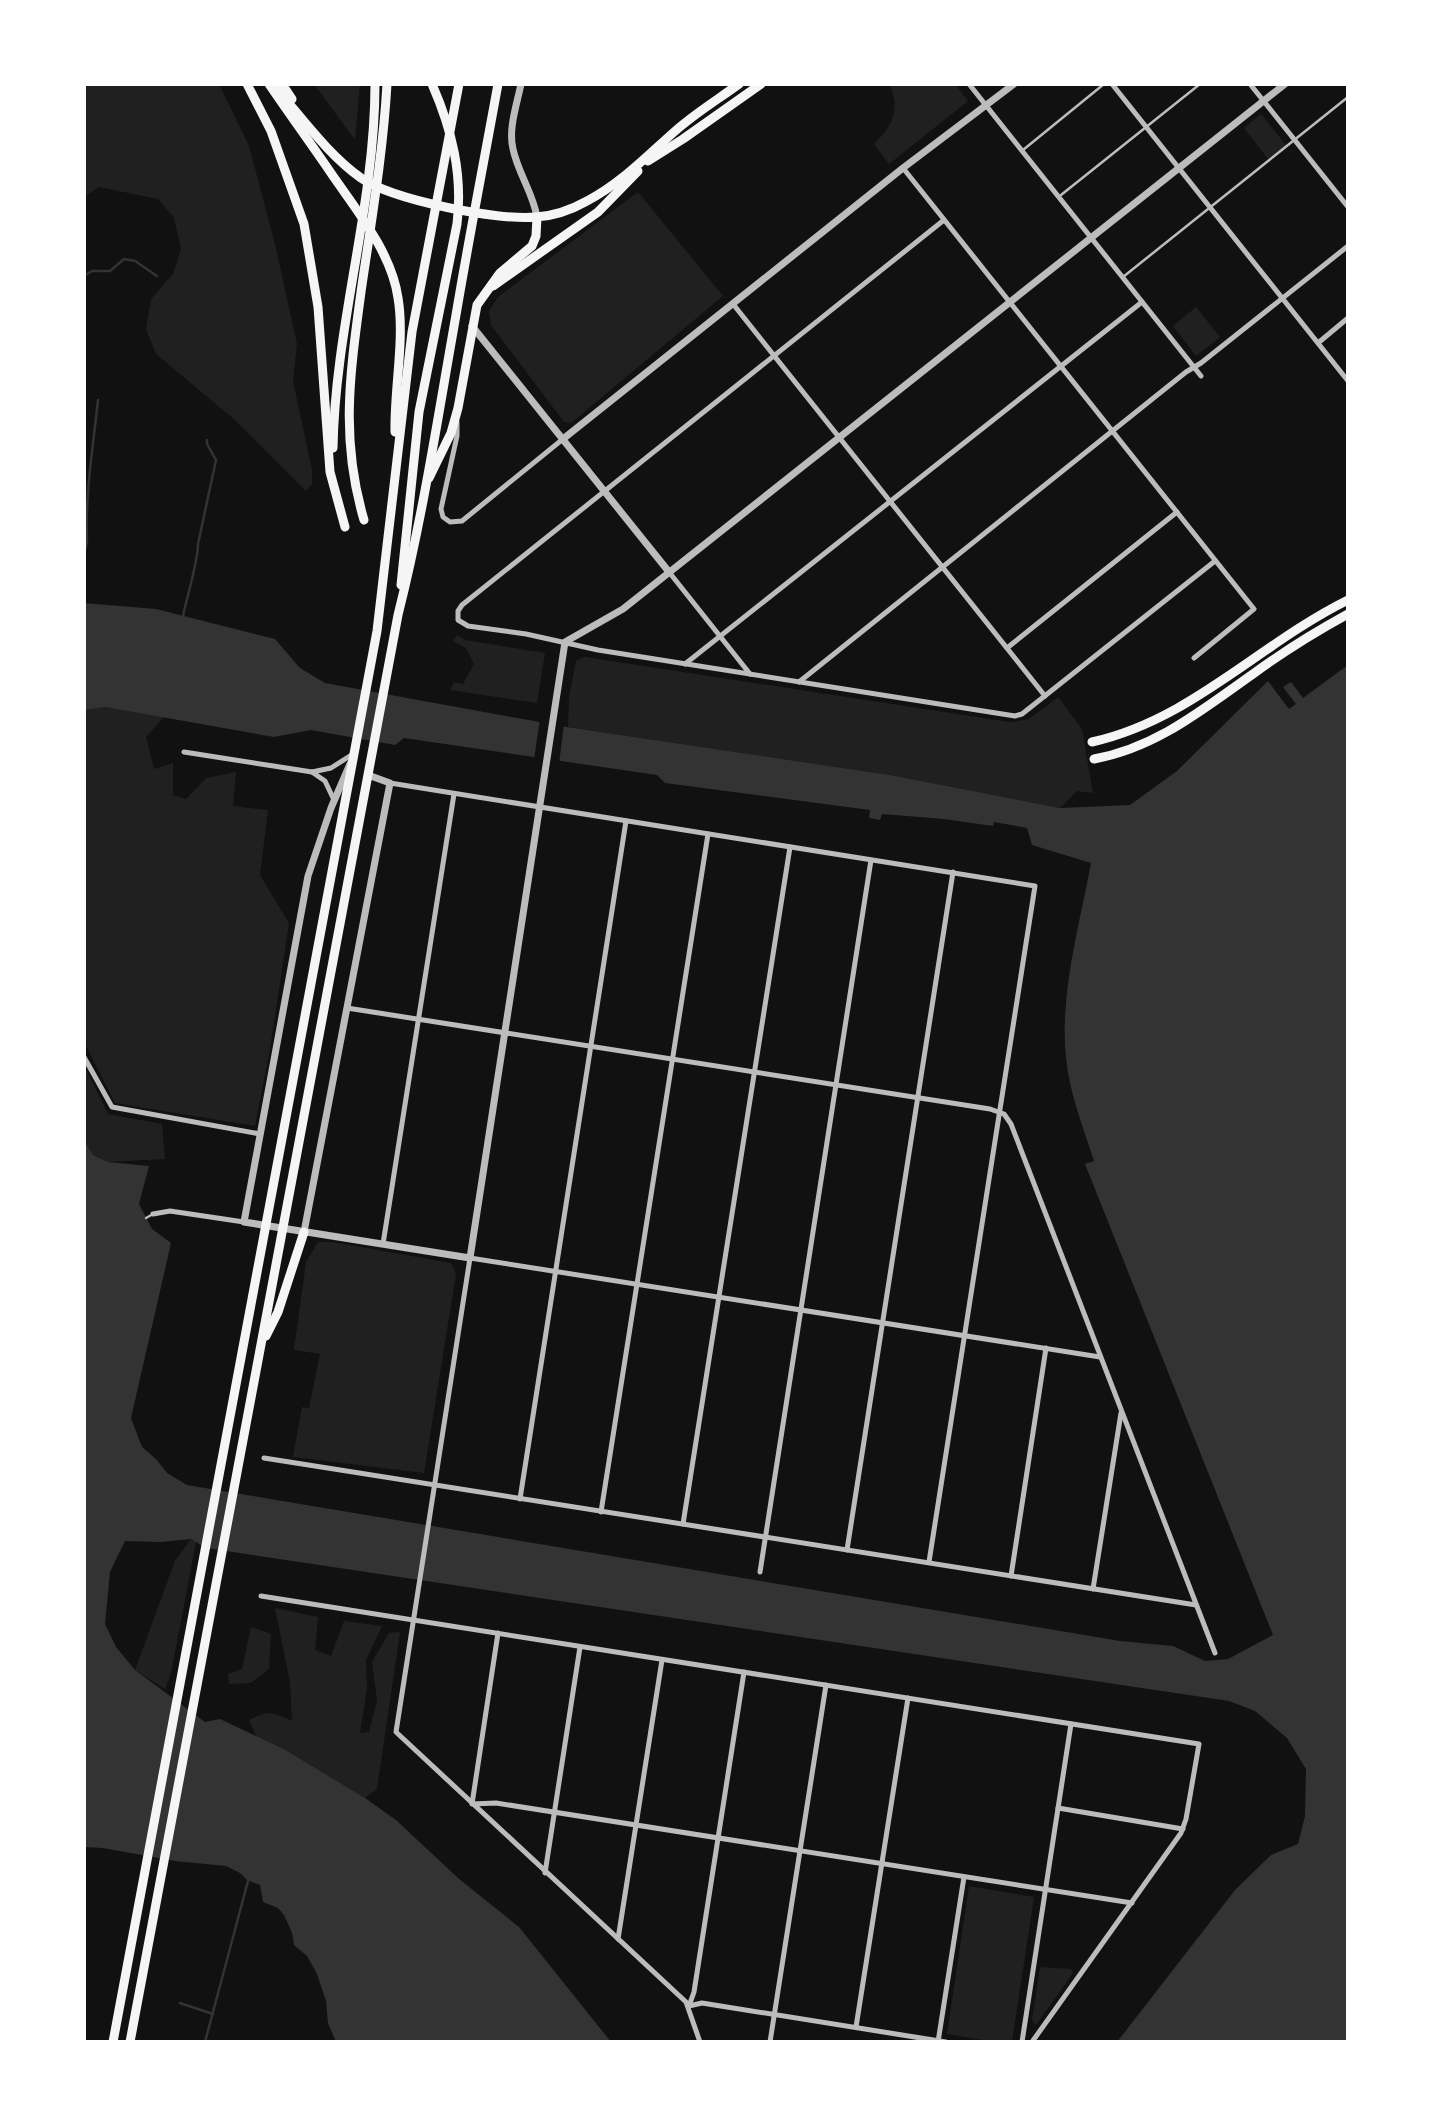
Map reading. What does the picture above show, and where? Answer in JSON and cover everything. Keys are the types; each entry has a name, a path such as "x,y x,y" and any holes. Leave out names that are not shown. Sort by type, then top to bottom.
{"main road":[{"path":"247,84 271,131 282,160 296,198 309,249 318,307 329,460 345,527"},
{"path":"271,84 337,158 368,182 400,196 474,211 537,217 559,213 584,203 631,170 689,120 739,84"},
{"path":"271,84 354,207 381,251 393,277 400,312 394,400 397,465"},
{"path":"282,84 306,121"},
{"path":"337,499 334,460 336,402 373,127 375,84"},
{"path":"365,520 351,461 348,410 350,377 383,133 385,84"},
{"path":"398,615 417,428 458,213 458,167 450,132 432,84"},
{"path":"113,2042 371,669 382,598 412,332 459,84"},
{"path":"631,170 683,139 761,84"},
{"path":"130,2042 398,615 428,480 474,211 499,86"},
{"path":"485,290 598,212 648,161"},
{"path":"428,480 451,433 458,408 477,305 485,290 500,273 532,246 536,236 537,217"},
{"path":"1092,742 1136,729 1181,708 1288,634 1348,600"},
{"path":"1094,759 1124,752 1161,736 1296,644 1348,614"},
{"path":"261,1348 278,1312 304,1232"}],"street":[{"path":"521,84 512,143 537,217"},
{"path":"969,84 1201,376"},
{"path":"458,408 457,436 441,509 446,520 454,522 463,521 903,168 1014,84"},
{"path":"1112,84 1348,381"},
{"path":"1250,84 1348,207"},
{"path":"565,642 613,615 669,572 1285,84"},
{"path":"903,168 1254,609 1194,658"},
{"path":"944,220 462,605 458,611 458,620 468,626 526,634 598,650 1012,716 1022,714 1215,561"},
{"path":"799,682 1348,246"},
{"path":"685,664 1142,302"},
{"path":"733,304 1045,696"},
{"path":"1318,343 1348,318"},
{"path":"472,326 750,674"},
{"path":"1007,648 1177,512"},
{"path":"565,642 396,1732 689,2006 700,2042"},
{"path":"184,752 312,772 331,768 354,754"},
{"path":"244,1222 308,876 334,800 354,754"},
{"path":"312,772 325,781 334,800"},
{"path":"368,775 390,783 454,794 1035,886 929,1562"},
{"path":"304,1232 390,783"},
{"path":"383,1244 454,794"},
{"path":"520,1499 626,821"},
{"path":"601,1512 708,834"},
{"path":"683,1524 790,847"},
{"path":"760,1572 871,860"},
{"path":"848,1550 953,872"},
{"path":"347,1008 918,1098 1000,1112 1007,1117 1215,1653"},
{"path":"84,1057 112,1107 260,1134"},
{"path":"149,1216 170,1211 266,1225 1100,1357"},
{"path":"1011,1576 1046,1348"},
{"path":"1093,1588 1121,1410"},
{"path":"264,1458 1196,1605"},
{"path":"261,1596 1199,1744 1183,1829 1032,2042"},
{"path":"472,1804 498,1633"},
{"path":"545,1873 580,1647"},
{"path":"618,1939 662,1660"},
{"path":"689,2006 694,1992 744,1672"},
{"path":"770,2042 826,1685"},
{"path":"856,2027 908,1698"},
{"path":"1022,2042 1072,1724"},
{"path":"472,1804 485,1802 554,1812 1132,1903"},
{"path":"1058,1808 1183,1829"},
{"path":"938,2041 964,1877"},
{"path":"689,2006 702,2003 946,2042"}],"lane":[{"path":"1022,151 1104,84"},
{"path":"1059,197 1200,84"},
{"path":"1123,277 1348,97"}],"shaded area":[{"path":"84,84 219,84 249,146 275,244 297,344 293,381 312,470 312,484 306,491 235,420 156,354 146,329 151,299 173,274 181,249 174,218 158,199 99,187 84,197"},
{"path":"314,84 360,84 355,140"},
{"path":"889,84 955,84 968,101 889,164 874,144 886,130 895,109"},
{"path":"1261,114 1286,145 1268,159 1244,128"},
{"path":"638,192 723,296 571,423 564,422 491,325 489,311 498,297"},
{"path":"1196,307 1220,337 1196,356 1173,326"},
{"path":"84,603 156,609 275,639 300,668 325,683 567,727 890,775 1060,808 1130,805 1177,771 1268,681 1289,709 1296,704 1283,687 1291,682 1303,698 1348,665 1348,2042 1117,2042 1235,1890 1271,1855 1298,1844 1305,1816 1306,1769 1287,1738 1255,1711 1229,1701 206,1548 191,1539 125,1541 110,1572 105,1624 116,1647 135,1670 205,1722 220,1719 284,1749 396,1820 458,1878 519,1927 611,2042 336,2042 328,2023 326,2001 317,1974 307,1956 294,1945 284,1915 278,1908 263,1902 260,1885 226,1866 84,1847 84,1140 93,1155 108,1162 149,1166 139,1204 152,1229 171,1243 131,1418 142,1447 167,1473 187,1485 1120,1641 1173,1646 1205,1661 1228,1659 1273,1635 1085,1164 1094,1161 1070,1083 1065,1028 1074,945 1091,863 1032,845 1027,828 994,822 993,826 882,814 880,820 869,818 870,810 665,783 657,775 404,738 395,745 311,730 274,737 105,707 84,710"},
{"path":"457,635 465,640 545,653 537,703 450,690 454,682 463,684 474,664 466,648 453,641"},
{"path":"585,657 1010,722 1029,719 1058,697 1082,729 1093,793 1077,791 1060,808 890,775 568,727 569,697 576,661"},
{"path":"105,707 164,717 146,737 154,769 173,763 173,795 186,799 206,778 236,772 233,806 268,810 260,875 289,923 255,1126 115,1103 84,1042 84,710"},
{"path":"84,1065 108,1114 162,1124 165,1159 108,1162 93,1155 84,1140"},
{"path":"318,1242 333,1242 451,1263 456,1274 424,1473 293,1457 302,1407 309,1408 320,1354 294,1350 306,1262"},
{"path":"191,1539 196,1542 171,1673 165,1689 135,1670 175,1561"},
{"path":"275,1608 318,1617 315,1650 331,1656 344,1621 382,1626 366,1660 367,1688 360,1733 369,1732 377,1700 372,1662 389,1633 400,1632 377,1789 365,1798 284,1749 256,1736 249,1720 256,1717 270,1713 292,1721 290,1683"},
{"path":"251,1627 271,1634 269,1669 251,1683 229,1684 228,1674 242,1669"},
{"path":"969,1886 1034,1897 1012,2042 994,2042 947,2034"},
{"path":"1040,1967 1071,1969 1073,1973 1036,2025 1032,2020"}],"pier":[{"path":"540,718 564,723 559,764 534,760"}],"waterway":[{"path":"84,276 92,271 110,271 124,259 135,261 157,276"},
{"path":"84,556 98,400"},
{"path":"183,616 216,460 207,440"},
{"path":"205,2042 248,1881"},
{"path":"180,2003 213,2014"}]}
